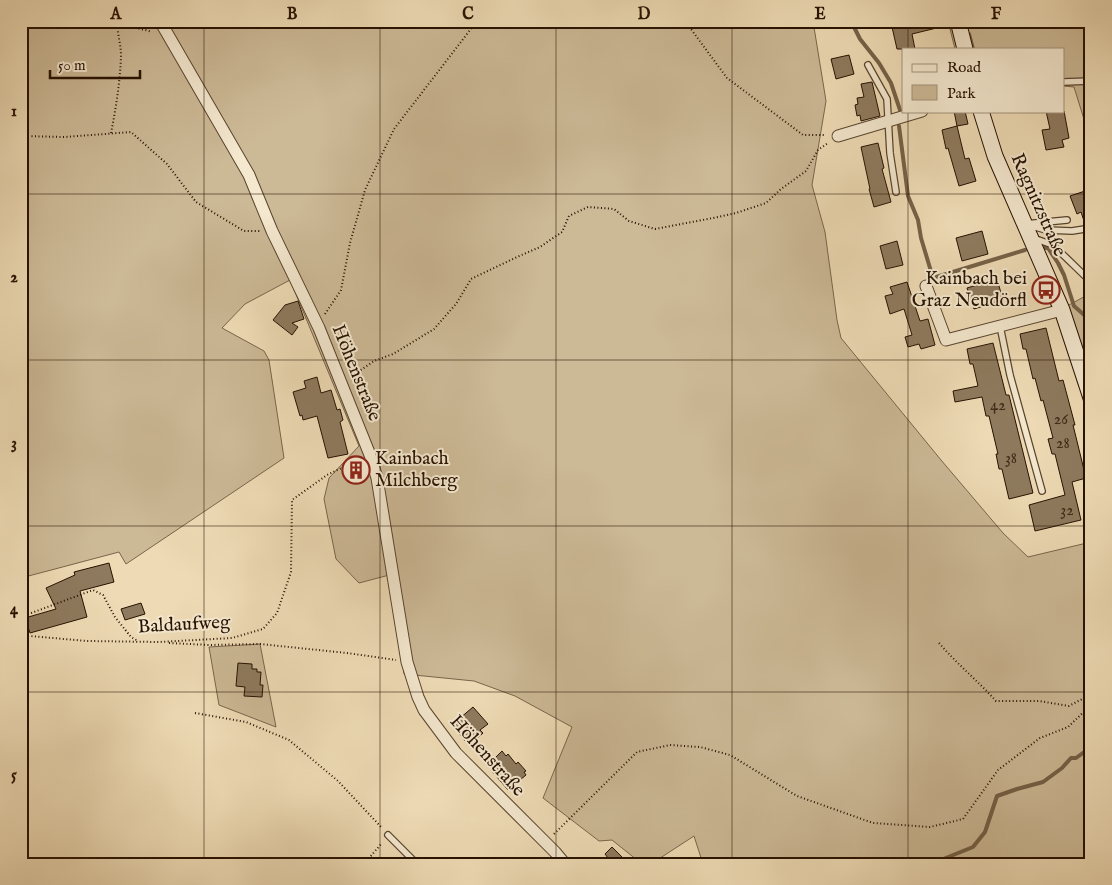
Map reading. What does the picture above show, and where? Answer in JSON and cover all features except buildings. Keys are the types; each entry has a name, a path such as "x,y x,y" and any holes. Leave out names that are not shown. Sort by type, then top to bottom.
{"main road":[{"path":"958,21 965,48"},
{"name":"Ragnitzstraße","path":"981,112 994,156 1062,310 1091,398"}],"street":[{"name":"Höhenstraße","path":"160,21 249,175 272,231 319,328 370,455 377,478 407,662 424,710 456,753 565,864"},
{"path":"838,136 919,112"},
{"path":"926,286 946,340 1062,310"}],"lane":[{"path":"868,65 887,99 890,153 896,192"},
{"path":"1064,82 1091,81"},
{"path":"1028,230 1067,220"},
{"path":"1028,230 1072,231 1091,228"},
{"path":"1028,230 1053,245 1091,280"},
{"path":"1000,326 1010,375 1042,491"},
{"path":"388,835 417,864"}],"path":[{"path":"108,21 117,25 141,28 169,38"},
{"path":"319,328 326,311 340,290 350,243 365,190 394,129 477,21"},
{"path":"685,21 727,78 803,135 838,136"},
{"path":"111,133 117,101 121,55 117,25"},
{"path":"21,136 65,137 131,132 167,164 196,202 244,231 272,231"},
{"path":"341,383 374,361 393,354 434,328 456,304 471,279 540,247 562,232 569,216 588,207 614,209 629,221 655,230 736,213 766,203 781,189 806,171 818,150 838,136"},
{"name":"Baldaufweg","path":"21,637 30,636 87,641 159,642 232,638 263,629 277,613 290,572 292,500 327,475 370,455"},
{"path":"21,622 26,615 93,590 102,595 115,617 131,637 140,642"},
{"path":"21,628 23,633 30,636"},
{"path":"1091,630 1088,639 1091,650"},
{"path":"159,642 209,645 260,644 347,653 407,662"},
{"path":"939,643 952,658 983,686 996,702 1039,701 1069,706 1086,696 1091,678"},
{"path":"545,842 637,752 670,746 700,748 730,755 797,796 873,823 930,827 963,819 998,770 1040,738 1068,727 1091,705"},
{"path":"195,713 246,722 289,740 338,781 388,835 364,864"}],"green space":[{"path":"21,21 813,21 826,101 812,185 825,232 841,338 1003,533 1028,557 1091,542 1091,864 703,864 694,836 651,864 642,864 612,840 599,841 543,798 572,727 515,696 474,681 404,674 393,574 359,583 336,559 324,499 329,478 359,446 290,280 245,304 222,328 264,351 269,360 284,458 126,564 119,552 21,578"},
{"path":"948,21 1091,21 1091,142 1074,87 1064,86 1064,48 955,48"},
{"path":"1091,293 1091,420 1087,401 1056,312"},
{"path":"260,644 276,727 219,705 209,647"}],"waterway":[{"path":"851,21 860,39 879,63 891,83 900,110"},
{"path":"969,34 973,48"},
{"path":"899,126 908,196 918,220 921,238 933,278 1025,250"},
{"path":"1044,248 1048,248 1058,263 1074,306 1091,321"},
{"path":"931,864 973,847 985,832 997,796 1043,782 1062,768 1071,758 1076,758 1091,747"}],"place":[{"name":"Kainbach bei Graz Neudörfl","path":"1046,290"},
{"name":"Kainbach Milchberg","path":"356,470"}]}
